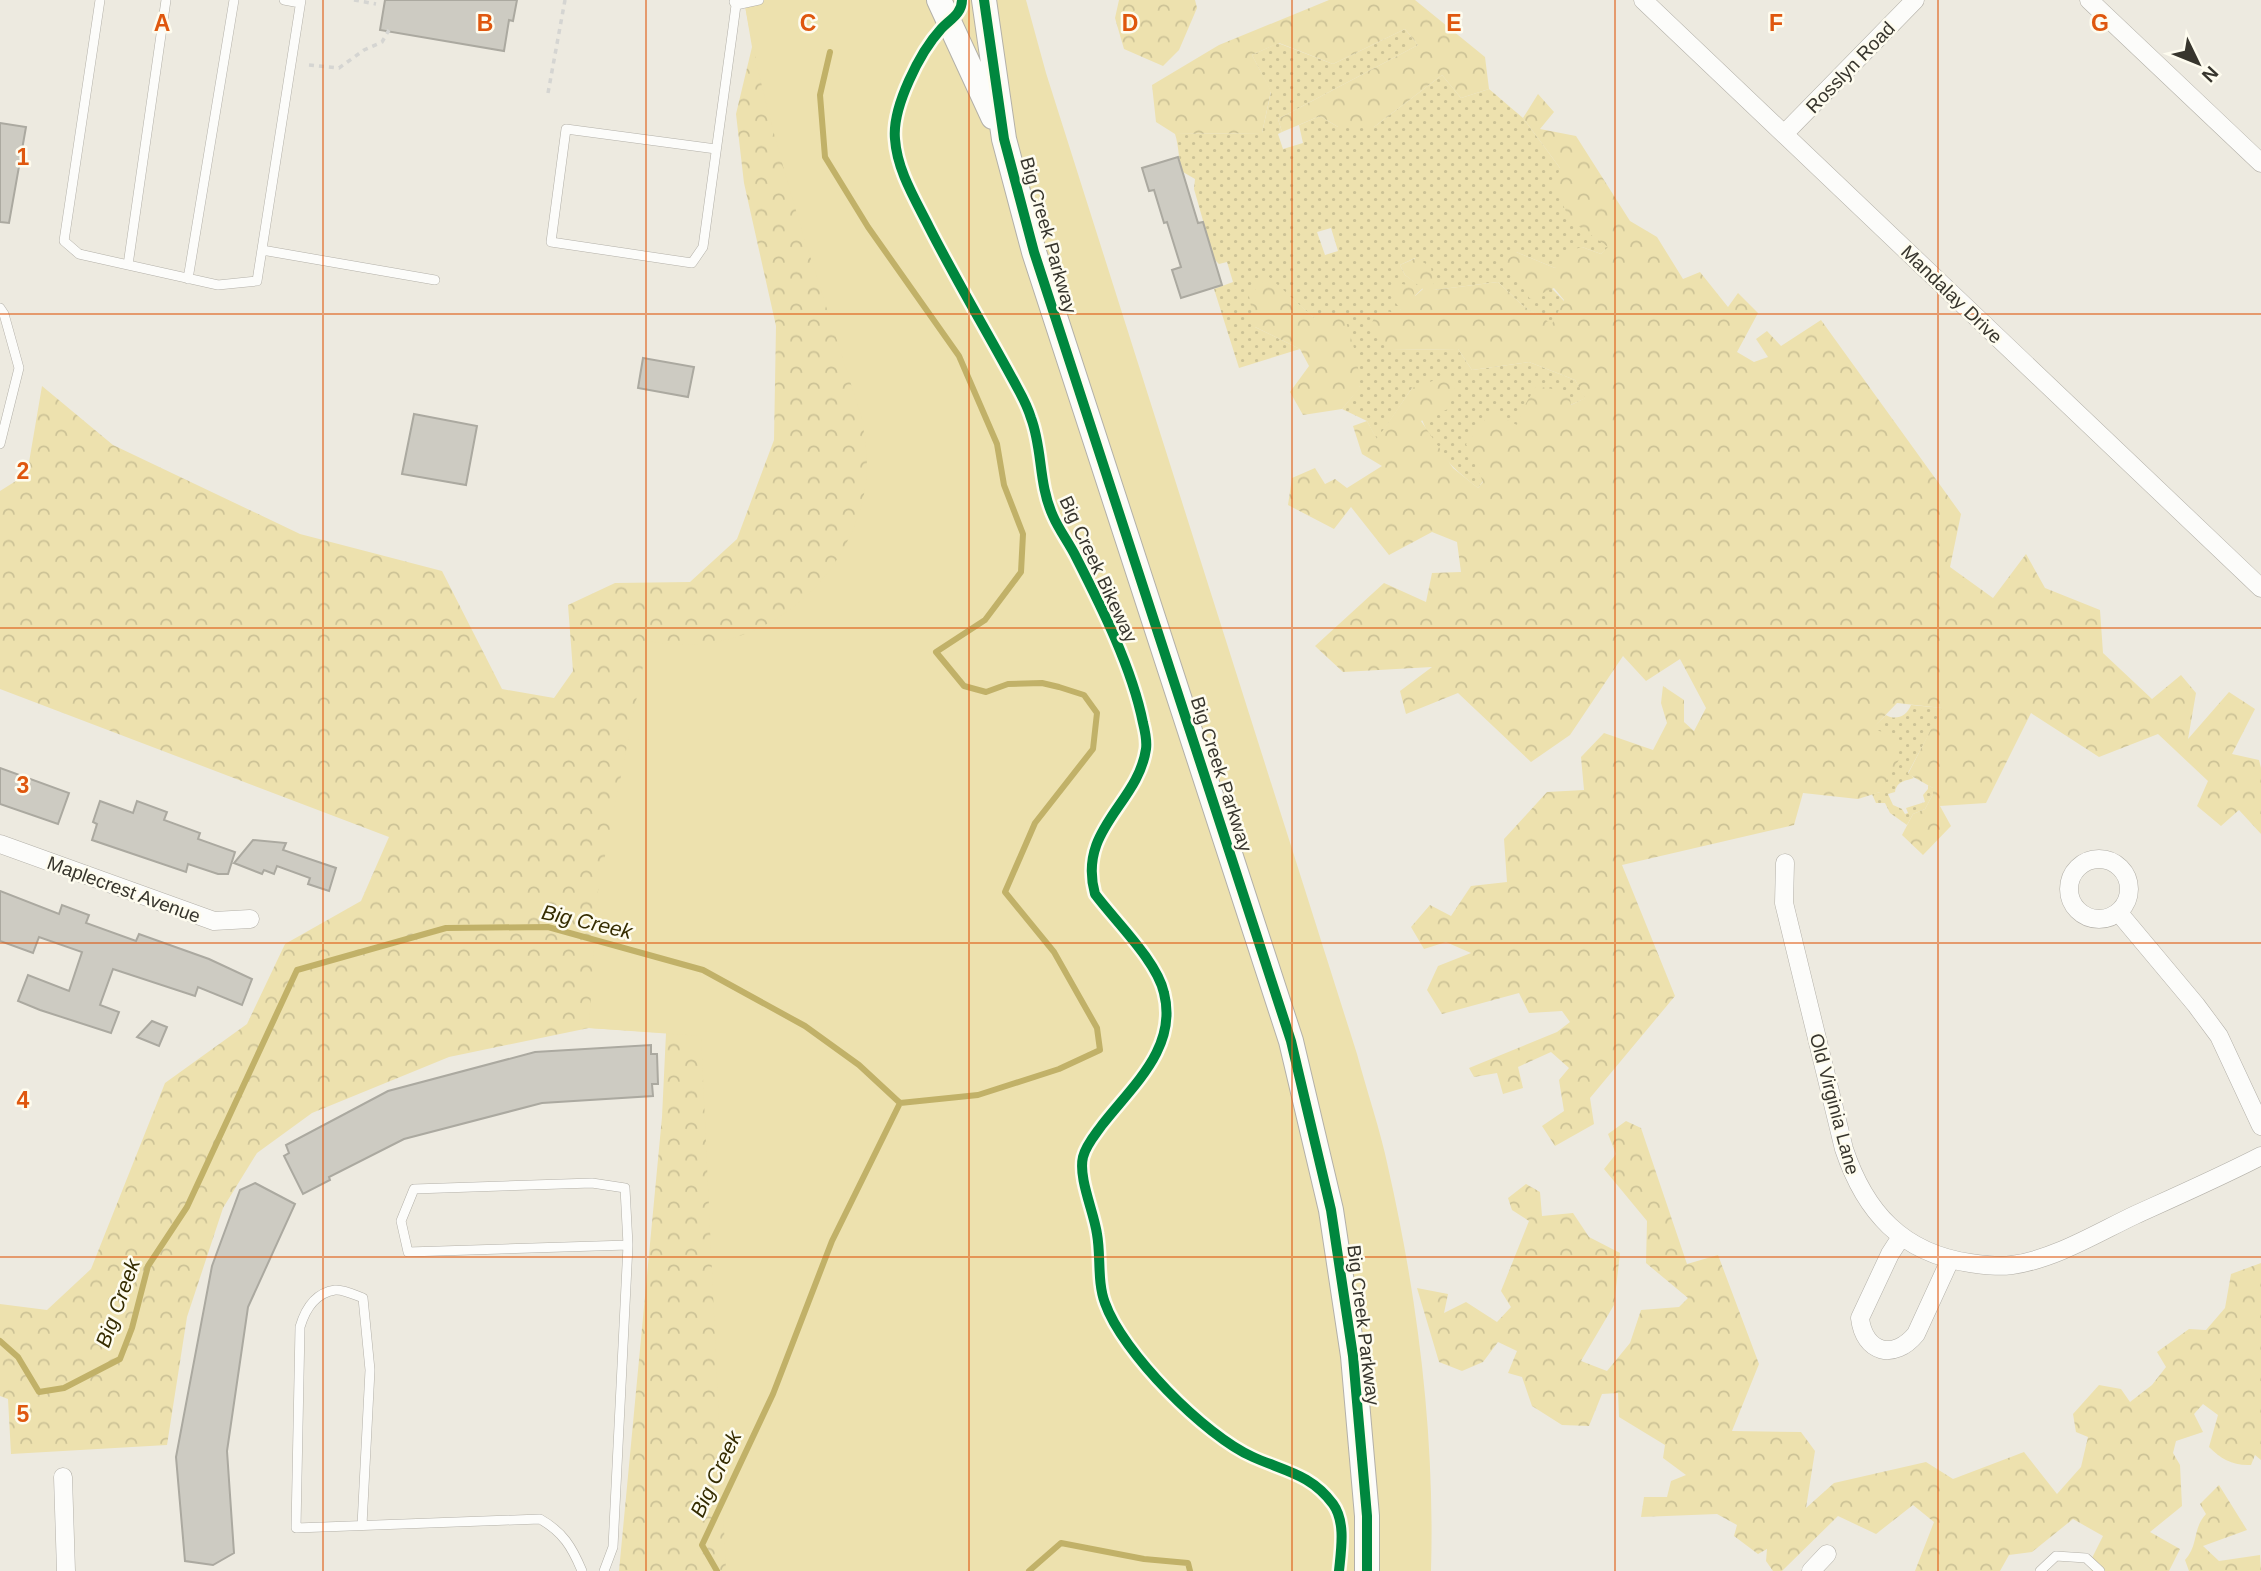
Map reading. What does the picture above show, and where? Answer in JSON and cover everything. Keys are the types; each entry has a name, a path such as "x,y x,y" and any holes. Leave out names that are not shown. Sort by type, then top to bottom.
{"street":[{"name":"Big Creek Parkway","path":"939,0 1004,139"},
{"name":"Big Creek Parkway","path":"984,0 1004,139 1037,264 1291,1041 1331,1210 1353,1356 1367,1516 1367,1571"},
{"name":"Mandalay Drive","path":"1643,0 2261,588"},
{"name":"Rosslyn Road","path":"1784,134 1915,0"},
{"path":"2089,0 2261,163"},
{"name":"Maplecrest Avenue","path":"0,844 214,921 250,919"},
{"name":"Old Virginia Lane","path":"1785,863 1784,902 1844,1149 1854,1178 1866,1199 1882,1220 1901,1237 1930,1253 1950,1260 1988,1266 2012,1265 2057,1252 2261,1156"},
{"path":"2119,913 2219,1036 2261,1126"},
{"path":"1901,1237 1890,1254 1860,1318 1866,1340 1877,1348 1899,1349 1909,1343 1916,1334 1950,1260"},
{"path":"63,1477 66,1571"},
{"path":"1811,1571 1827,1554"}],"lane":[{"path":"100,0 64,241 79,254 218,285 257,281 301,2 284,0"},
{"path":"128,265 166,0"},
{"path":"188,279 234,0"},
{"path":"716,149 566,129 551,242 692,263 703,247 716,149 735,2 759,0"},
{"path":"262,250 435,280"},
{"path":"0,308 19,368 0,444"},
{"path":"604,1571 613,1547 628,1245 625,1188 592,1183 414,1189 401,1221 408,1252 628,1245"},
{"path":"362,1525 370,1370 363,1298 337,1289 319,1296 305,1311 300,1327 296,1528 540,1519 557,1529 573,1547 582,1571"},
{"path":"2040,1571 2056,1556 2086,1558 2100,1571"}],"path":[{"path":"354,0 376,4"},
{"path":"548,93 565,0"},
{"path":"309,65 339,68 364,50 382,42 389,30"}],"green space":[{"path":"744,0 1355,1571 619,1571 662,1117 666,1033 589,1028 449,1057 312,1113 257,1153 223,1208 187,1317 167,1445 11,1454 8,1399 0,1396 0,1304 47,1310 91,1269 165,1083 247,1024 285,944 361,901 389,837 0,689 0,491 27,474 42,386 113,445 300,534 442,571 502,689 554,698 573,671 568,605 615,583 690,582 737,539 774,440 776,326 744,183 736,114 752,47"},
{"path":"744,0 1026,0 1046,73 1357,1054 1381,1139 1408,1267 1422,1368 1430,1469 1431,1571 726,1571 701,1036 589,1028 597,896 648,641 686,645 719,641 751,632 780,617 805,597 827,573 845,546 858,515 866,483 867,459 862,419 781,159 754,53"},
{"path":"1119,0 1195,0 1197,8 1179,50 1163,66 1124,49 1115,18"},
{"path":"1329,0 1415,0 1485,57 1489,89 1461,98 1442,75 1374,127 1338,127 1320,116 1282,132 1278,119 1418,45 1405,29 1333,64 1279,43 1252,55 1271,91 1262,133 1175,134 1156,122 1152,85 1219,45"},
{"path":"1405,29 1418,45 1278,119 1282,132 1278,134 1283,149 1303,143 1299,125 1320,116 1338,127 1374,127 1442,75 1461,98 1489,89 1523,118 1560,168 1570,219 1609,247 1601,254 1582,247 1555,268 1516,252 1564,301 1552,325 1522,305 1498,282 1434,290 1415,258 1400,265 1405,275 1423,288 1401,309 1391,350 1458,349 1472,370 1529,362 1575,380 1586,398 1522,427 1478,488 1443,456 1435,445 1422,420 1412,388 1377,440 1367,421 1342,409 1360,387 1315,319 1268,277 1255,327 1300,349 1239,368 1214,289 1233,282 1227,262 1219,264 1214,259 1194,189 1195,179 1183,172 1175,134 1262,133 1271,92 1252,55 1278,43 1333,64","holes":["1331,228 1338,251 1325,255 1317,232"]},
{"path":"1538,94 1554,112 1540,129 1576,136 1630,221 1657,237 1683,279 1700,272 1728,307 1738,293 1758,313 1737,352 1754,362 1768,357 1756,339 1767,331 1781,346 1821,320 1961,514 1950,567 1993,598 2026,554 2045,588 2100,610 2103,653 2152,699 2181,675 2196,693 2188,739 2229,692 2255,709 2232,754 2259,760 2261,768 2261,834 2239,810 2221,826 2197,806 2208,781 2158,734 2099,757 2031,713 1986,803 1940,806 1951,826 1923,855 1902,835 1913,814 1925,809 1933,794 1933,788 1908,774 1942,708 1897,703 1872,729 1890,734 1900,758 1880,792 1858,799 1803,793 1794,825 1622,865 1675,996 1590,1098 1594,1124 1555,1146 1542,1126 1564,1111 1559,1080 1569,1068 1551,1052 1518,1067 1523,1088 1503,1094 1497,1073 1474,1077 1469,1068 1557,1032 1570,1022 1562,1011 1529,1013 1519,993 1442,1014 1427,990 1438,966 1471,953 1446,942 1424,949 1411,927 1430,905 1451,916 1471,886 1507,882 1504,839 1547,792 1584,790 1581,757 1604,733 1653,750 1667,723 1661,703 1663,686 1684,700 1684,722 1694,731 1706,708 1680,659 1646,681 1623,656 1570,735 1531,762 1458,693 1406,714 1400,691 1432,667 1343,672 1315,646 1384,583 1426,602 1432,573 1461,572 1457,542 1432,532 1389,555 1351,507 1334,529 1288,505 1292,478 1315,468 1325,484 1335,479 1347,488 1382,466 1362,454 1353,426 1367,421 1377,439 1412,388 1444,377 1456,385 1448,409 1421,421 1453,468 1478,488 1483,482 1466,444 1491,412 1521,427 1521,412 1536,386 1569,392 1571,405 1585,398 1575,380 1529,362 1472,370 1458,349 1391,350 1369,328 1379,309 1398,314 1401,309 1392,294 1393,287 1402,284 1412,286 1415,296 1423,289 1405,275 1400,265 1416,258 1431,267 1434,290 1498,282 1522,305 1552,324 1564,300 1554,288 1530,299 1505,262 1516,252 1555,268 1564,252 1582,247 1601,254 1608,247 1570,220 1554,186 1560,168 1523,118"},
{"path":"1268,276 1315,319 1343,312 1357,358 1360,388 1342,409 1303,415 1290,392 1309,366 1300,349 1255,327 1249,296"},
{"path":"1911,705 1943,708 1908,773 1914,778 1902,782 1895,792 1888,794 1893,805 1902,809 1905,814 1908,813 1906,808 1925,802 1923,795 1928,785 1933,788 1933,794 1925,809 1913,814 1907,825 1890,813 1885,803 1876,803 1872,794 1880,792 1871,729 1886,715 1894,718 1904,715"},
{"path":"1626,1121 1641,1128 1687,1264 1718,1255 1759,1364 1732,1431 1801,1432 1815,1451 1806,1508 1834,1483 1926,1462 1953,1479 2024,1452 2057,1494 2081,1467 2088,1437 2076,1432 2073,1414 2099,1385 2121,1389 2130,1402 2152,1385 2166,1367 2157,1352 2189,1329 2206,1330 2225,1308 2231,1274 2261,1263 2261,1460 2255,1455 2251,1465 2245,1465 2233,1463 2218,1455 2209,1447 2218,1415 2203,1404 2194,1414 2203,1432 2176,1441 2173,1453 2180,1465 2182,1506 2150,1532 2180,1549 2169,1571 2092,1571 2088,1566 2103,1536 2073,1519 2032,1552 2009,1555 2000,1571 1915,1571 1934,1522 1913,1505 1876,1534 1838,1516 1782,1571 1773,1571 1766,1561 1767,1549 1758,1554 1734,1536 1737,1525 1717,1514 1641,1517 1644,1497 1667,1497 1671,1481 1686,1475 1663,1458 1665,1445 1619,1417 1618,1393 1602,1394 1589,1426 1562,1425 1532,1406 1522,1377 1508,1373 1517,1351 1498,1342 1483,1362 1462,1371 1439,1362 1417,1288 1448,1294 1444,1313 1466,1302 1497,1322 1511,1307 1501,1291 1529,1221 1512,1210 1508,1198 1526,1184 1540,1192 1542,1216 1573,1213 1589,1237 1620,1253 1614,1305 1581,1361 1607,1371 1630,1343 1641,1310 1679,1307 1688,1298 1646,1263 1647,1221 1604,1169 1616,1154 1608,1134"},
{"path":"2219,1485 2247,1530 2203,1546 2219,1561 2260,1555 2261,1571 2189,1571 2185,1560 2206,1514 2200,1504"}],"building":[{"path":"385,0 517,0 513,21 509,20 504,51 380,30"},
{"path":"0,123 26,127 9,223 0,222"},
{"path":"1178,157 1198,223 1203,222 1222,285 1181,298 1172,270 1181,267 1167,222 1164,223 1154,190 1149,191 1142,168"},
{"path":"643,358 694,367 688,397 638,388"},
{"path":"414,414 477,426 466,485 402,474"},
{"path":"0,768 69,793 58,824 0,804"},
{"path":"100,801 133,813 137,801 167,812 164,820 200,833 198,839 235,852 228,874 218,874 188,864 186,872 92,840 97,824 93,822"},
{"path":"253,840 286,843 283,850 336,868 329,891 308,884 310,878 277,866 274,874 264,870 262,874 234,863"},
{"path":"0,891 59,914 62,905 89,915 86,923 136,941 139,934 209,959 252,979 242,1005 198,987 195,996 113,969 100,1005 119,1012 111,1033 18,1001 28,975 69,991 82,952 39,937 33,953 0,941"},
{"path":"152,1021 167,1027 159,1046 137,1037"},
{"path":"651,1045 651,1054 657,1054 658,1084 652,1084 653,1096 542,1103 404,1139 329,1177 330,1180 303,1194 284,1156 289,1153 286,1145 388,1091 535,1052"},
{"path":"255,1183 295,1204 248,1307 227,1451 234,1553 213,1565 185,1561 176,1457 212,1266 240,1190"}],"waterway":[{"path":"830,52 820,95 825,157 868,227 959,356 997,444 1004,485 1023,534 1021,572 985,620 936,652 964,686 986,692 1008,684 1042,683 1084,695 1097,713 1093,749 1035,823 1005,892 1054,952 1097,1028 1100,1050 1059,1069 978,1095 900,1103"},
{"name":"Big Creek","path":"0,1341 18,1357 39,1392 64,1388 120,1359 132,1328 148,1266 187,1207 297,970 446,928 548,927 703,970 805,1026 859,1065 900,1103 832,1241 773,1394 702,1545 717,1571"},
{"name":"Big Creek","path":"1029,1571 1061,1543 1144,1559 1188,1563 1190,1571"}],"cycle path":[{"name":"Big Creek Bikeway","path":"962,0 957,13 925,51 909,81 895,126 896,151 903,173 940,248 1027,407 1035,430 1048,504 1115,638 1132,681 1146,740 1141,768 1101,834 1094,852 1092,871 1095,894 1134,942 1160,981 1167,1013 1158,1049 1149,1065 1094,1136 1083,1157 1084,1185 1097,1234 1103,1295 1114,1323 1129,1345 1167,1390 1190,1412 1234,1446 1253,1457 1296,1474 1325,1494 1340,1519 1342,1536 1339,1571"},
{"path":"984,0 1004,139 1034,252 1291,1041 1331,1210 1353,1356 1367,1516 1367,1571"}]}
